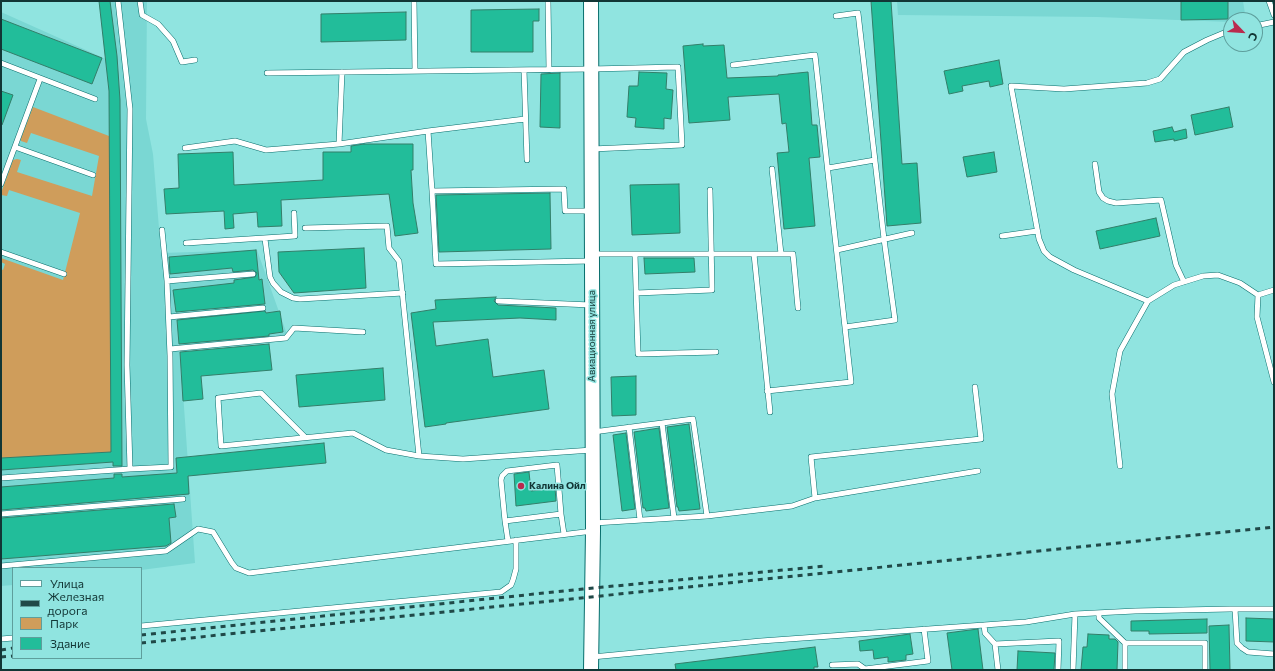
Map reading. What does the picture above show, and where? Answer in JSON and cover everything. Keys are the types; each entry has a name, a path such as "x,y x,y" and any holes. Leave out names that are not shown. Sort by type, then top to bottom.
{"main road":[{"name":"Авиационная улица","path":"591,1 593,432 591,664"}],"lane":[{"path":"118,1 130,109 127,364 130,469"},
{"path":"140,1 142,15 158,24 173,41 182,62 195,60"},
{"path":"414,1 415,71"},
{"path":"548,1 549,70"},
{"path":"1269,1 1274,15"},
{"path":"836,16 858,13 884,239 895,320 845,327"},
{"path":"1263,24 1274,22"},
{"path":"1148,301 1074,270 1050,258 1044,251 1037,231 1011,86 1064,89 1147,83 1160,79 1184,52 1223,33"},
{"path":"733,65 815,55 837,250 851,382 768,390"},
{"path":"1,64 95,99"},
{"path":"266,73 678,67 682,145 592,149"},
{"path":"524,70 524,119 527,160"},
{"path":"339,144 342,72"},
{"path":"1,184 40,79"},
{"path":"185,148 235,141 266,150 339,144 524,119"},
{"path":"428,131 436,264 635,254 793,254 798,308"},
{"path":"15,146 93,175"},
{"path":"828,168 875,160"},
{"path":"1095,164 1100,192 1103,198 1108,201 1116,203 1161,200 1176,265 1184,282"},
{"path":"772,169 781,254"},
{"path":"432,191 564,189 565,211 592,211"},
{"path":"636,293 712,290 710,190"},
{"path":"186,243 295,236 294,213"},
{"path":"305,228 386,226 390,248 399,261 420,456"},
{"path":"1,478 171,467 169,317 162,230"},
{"path":"1002,236 1037,231"},
{"path":"837,250 912,233"},
{"path":"265,239 270,277 281,292 293,298 300,300 402,293"},
{"path":"1,252 64,274"},
{"path":"635,254 638,354 716,352"},
{"path":"754,254 770,412"},
{"path":"167,281 253,274"},
{"path":"1120,466 1112,394 1120,351 1148,301 1174,285 1203,276 1218,275 1240,283 1258,295"},
{"path":"1258,295 1274,290"},
{"path":"1258,295 1257,317 1274,382"},
{"path":"498,301 592,305"},
{"path":"169,317 263,308"},
{"path":"170,349 286,338 294,328 363,332"},
{"path":"815,498 811,457 981,439 975,387"},
{"path":"305,437 261,393 218,398 221,446 353,433 386,450 420,456 463,459 592,450"},
{"path":"593,432 694,419 707,516"},
{"path":"662,423 674,518"},
{"path":"629,427 640,520"},
{"path":"508,541 501,480 502,476 507,470 557,465 564,534"},
{"path":"1,566 166,551 198,529 213,532 236,568 249,573 564,534 593,527 640,520 707,516 792,506 815,498 978,471"},
{"path":"1,514 183,499"},
{"path":"505,521 561,514"},
{"path":"142,626 501,592 510,585 515,575 516,540"},
{"path":"1235,609 1237,642 1242,648 1248,652 1274,654"},
{"path":"591,664 761,641 1026,622 1075,614 1274,609"},
{"path":"1098,613 1099,618 1125,643 1205,643 1205,670"},
{"path":"1073,670 1075,614"},
{"path":"984,625 985,633 995,644 998,670"},
{"path":"832,665 858,664 865,669 928,661 924,629"},
{"path":"1,639 12,638"},
{"path":"995,644 1059,641 1058,670"},
{"path":"1124,670 1125,643"}],"shaded area":[{"path":"99,1 147,1 146,119 153,154 161,253 257,250 289,340 180,350 195,563 142,570 142,567 12,567 12,585 1,586 1,12 106,59"},
{"path":"897,1 1243,1 1245,12 1223,12 1223,22 1097,17 898,15"}],"green space":[{"path":"33,107 109,136 111,452 1,458 1,269 3,270 5,264 1,262 1,258 63,280 80,213 9,190 7,196 1,195 1,193 13,160 17,159 21,160 17,172 92,196 99,156 31,133 27,143 21,141"}],"building":[{"path":"99,1 110,1 117,56 120,100 122,466 113,466 113,462 1,470 1,458 111,452 109,91"},
{"path":"871,1 891,1 902,164 917,163 921,223 887,226"},
{"path":"1181,1 1228,1 1228,12 1223,12 1223,19 1181,20"},
{"path":"539,9 539,21 533,21 533,52 471,52 471,10"},
{"path":"406,12 406,40 321,42 321,14"},
{"path":"1,19 102,58 92,84 1,49"},
{"path":"703,44 703,46 724,45 727,78 778,76 808,72 812,125 817,125 820,157 809,158 815,226 784,229 777,153 789,152 786,123 782,124 779,94 728,97 730,120 689,123 683,46"},
{"path":"999,60 1003,84 990,87 989,81 962,86 963,91 949,94 944,71"},
{"path":"639,72 667,73 666,89 673,90 671,119 664,118 664,129 635,127 636,118 627,117 629,86 638,86"},
{"path":"560,73 560,128 540,127 541,74"},
{"path":"1,91 13,95 2,125 1,124"},
{"path":"1229,107 1233,127 1195,135 1191,115"},
{"path":"1172,127 1174,132 1186,129 1187,138 1174,141 1174,139 1155,142 1153,131"},
{"path":"364,144 413,144 413,170 411,170 413,203 418,233 395,236 389,194 281,200 282,226 258,227 257,212 233,214 234,228 225,229 224,211 166,214 164,189 179,188 178,154 233,152 234,185 323,180 323,152 351,152 351,146"},
{"path":"994,152 997,172 967,177 963,157"},
{"path":"679,184 680,233 632,235 630,185"},
{"path":"550,193 551,249 439,252 436,195"},
{"path":"1156,218 1160,236 1100,249 1096,231"},
{"path":"364,248 366,288 294,293 279,272 278,252"},
{"path":"256,250 259,280 262,279 265,304 176,312 173,290 234,283 234,280 255,277 257,273 253,270 233,272 232,268 170,274 169,257"},
{"path":"644,258 694,258 695,272 645,274"},
{"path":"496,297 494,301 498,305 556,308 556,320 520,318 433,322 436,346 488,339 493,377 544,370 549,409 425,427 411,313 436,309 435,300"},
{"path":"265,311 266,313 280,311 283,332 269,334 269,336 179,344 177,320"},
{"path":"269,344 272,370 201,376 203,399 183,401 180,352"},
{"path":"383,368 385,400 299,407 296,375"},
{"path":"636,376 636,415 612,416 611,377"},
{"path":"689,424 700,509 679,511 677,507 667,427"},
{"path":"659,428 669,508 646,511 645,508 643,508 634,432"},
{"path":"626,433 635,509 622,511 613,435"},
{"path":"324,443 326,463 188,476 189,494 1,510 1,487 114,478 114,474 122,474 122,477 177,473 176,458"},
{"path":"529,472 531,491 555,488 556,501 516,506 514,474"},
{"path":"174,504 176,517 169,518 171,543 166,546 1,559 1,518"},
{"path":"1246,618 1274,619 1274,642 1246,641"},
{"path":"1207,619 1207,633 1149,634 1149,631 1131,631 1131,621"},
{"path":"1229,625 1230,670 1210,670 1209,626"},
{"path":"978,629 983,670 952,670 947,633"},
{"path":"910,634 913,654 906,655 906,660 888,662 888,657 874,659 873,650 860,651 859,641"},
{"path":"1088,634 1109,635 1109,639 1115,639 1118,642 1117,670 1081,670 1083,647 1087,647"},
{"path":"815,647 818,667 814,667 814,670 676,670 675,664"},
{"path":"1018,651 1055,653 1054,670 1017,670"}],"railway":[{"path":"142,643 1274,527"},
{"path":"142,635 583,589 826,566"},
{"path":"1,650 12,648"},
{"path":"1,657 12,656"}],"place":[{"name":"Калина Ойл","path":"521,486"}]}
